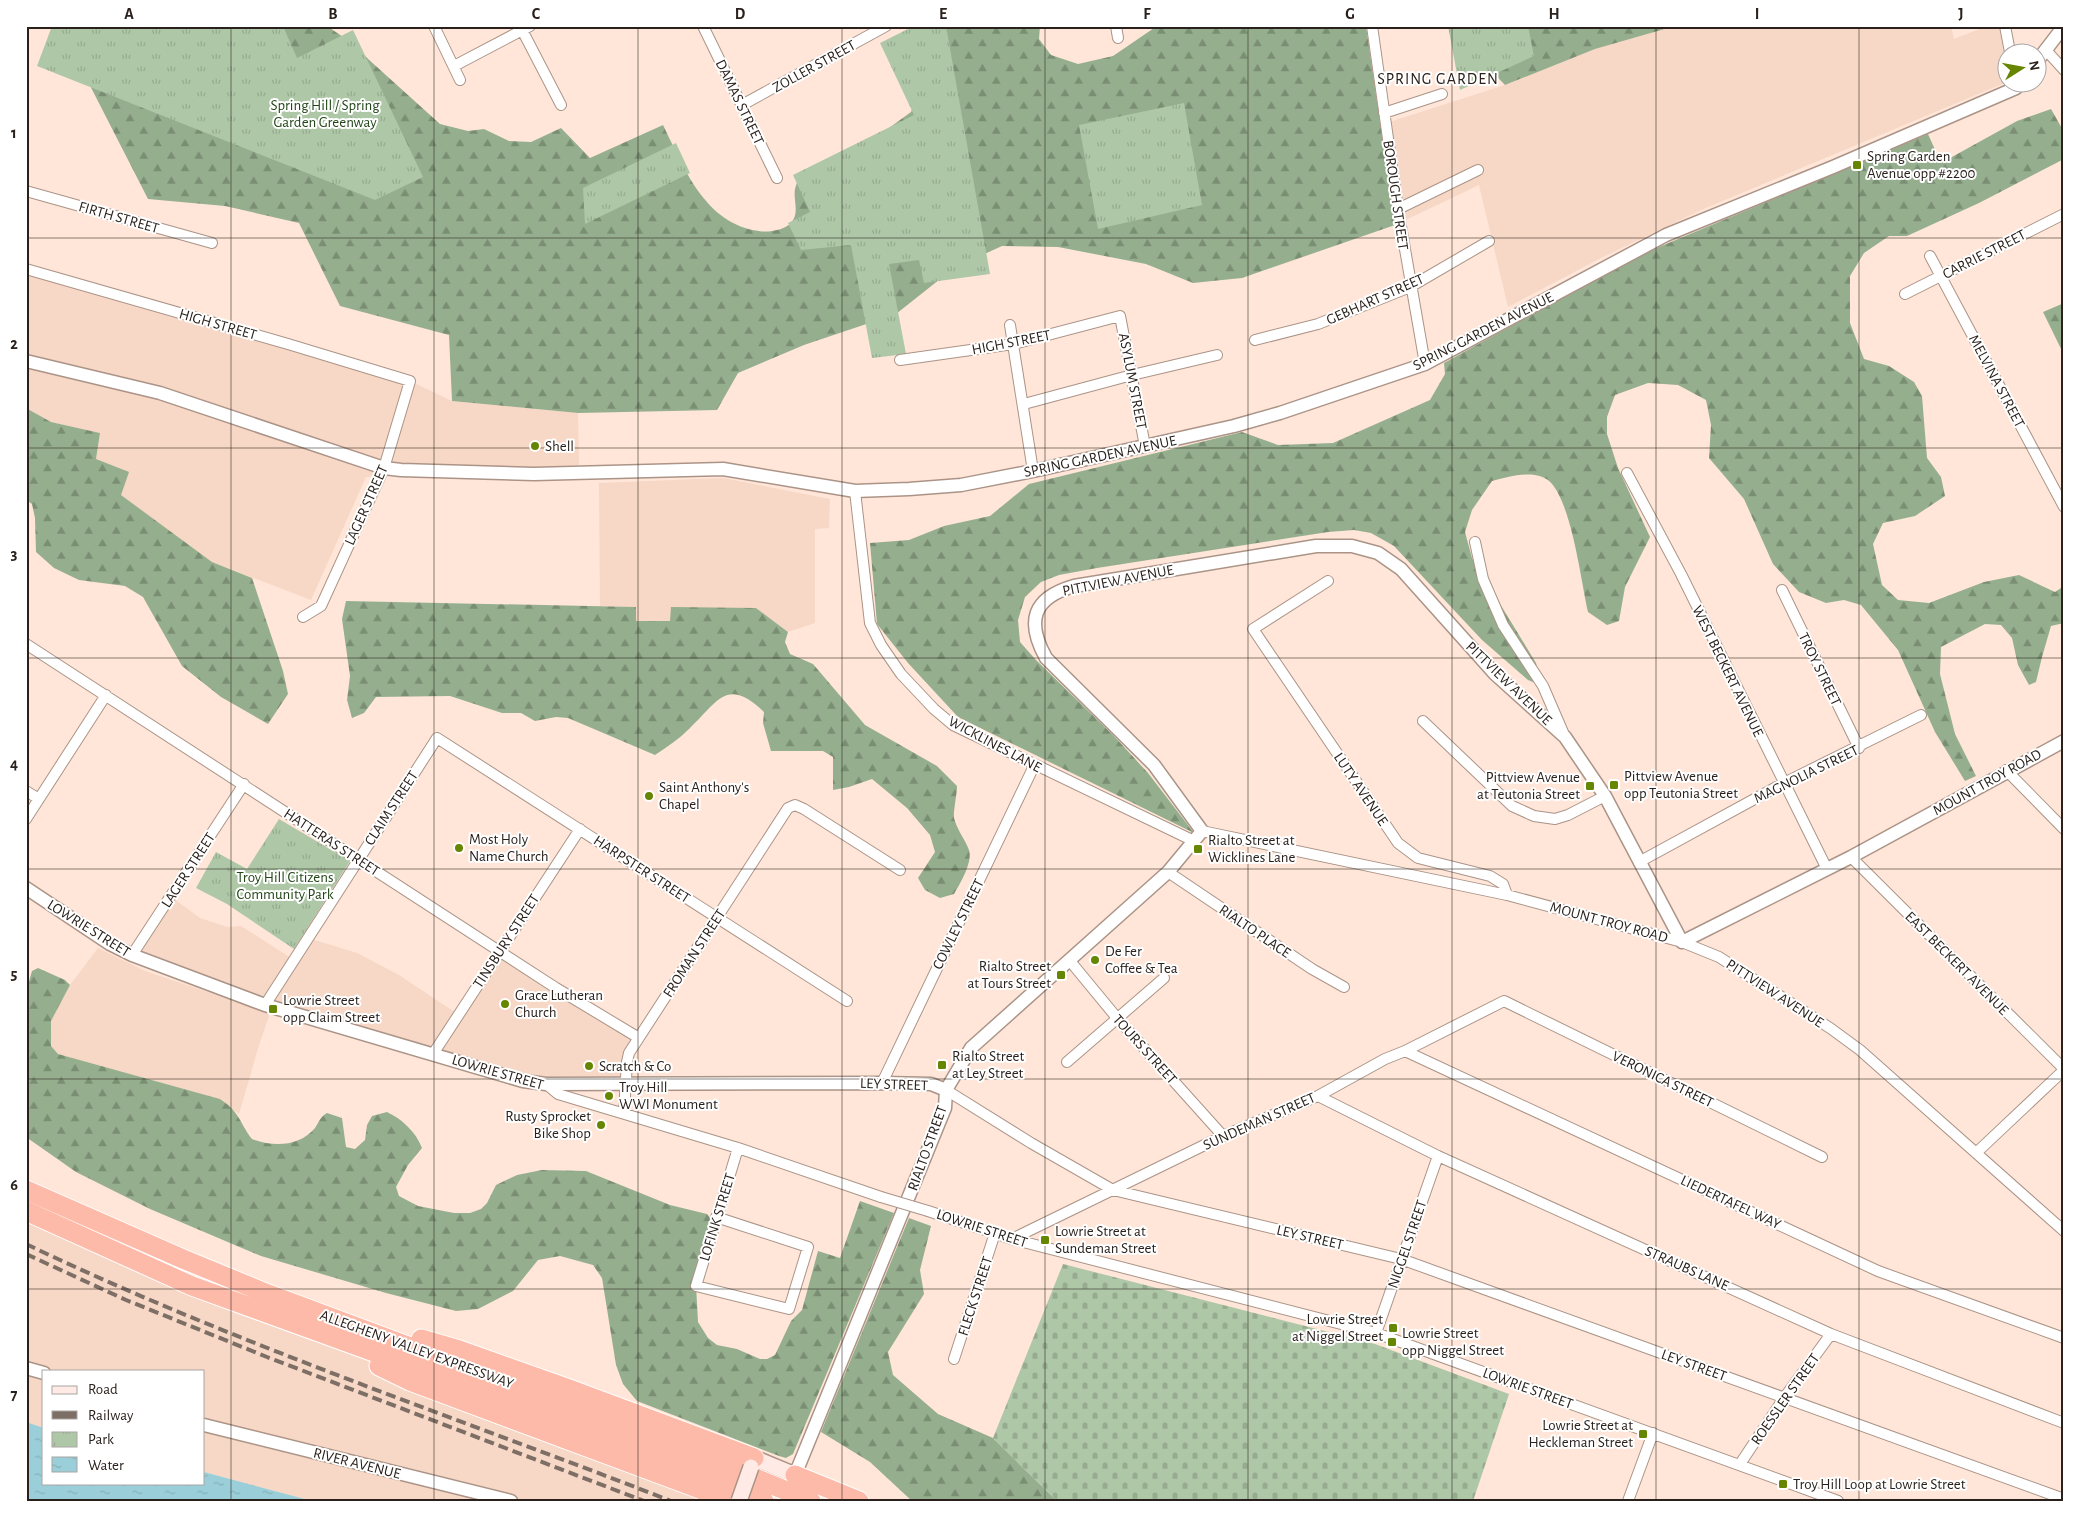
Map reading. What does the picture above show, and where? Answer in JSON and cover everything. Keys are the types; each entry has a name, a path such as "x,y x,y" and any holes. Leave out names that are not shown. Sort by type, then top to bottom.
{"highway":[{"name":"ALLEGHENY VALLEY EXPRESSWAY","path":"26,1190 268,1294 692,1452 811,1501"},
{"name":"ALLEGHENY VALLEY EXPRESSWAY","path":"26,1211 192,1286 283,1321 553,1417 764,1501"},
{"path":"268,1294 459,1350 578,1392 752,1462"},
{"path":"283,1321 410,1381 546,1431 724,1501"},
{"path":"795,1475 859,1501"}],"main road":[{"path":"739,1501 752,1462 795,1475"}],"street":[{"path":"434,26 460,80"},
{"name":"DAMAS STREET","path":"703,26 777,178"},
{"name":"ZOLLER STREET","path":"742,105 886,26"},
{"path":"1116,26 1118,38"},
{"name":"BOROUGH STREET","path":"1372,26 1410,286 1425,364"},
{"path":"2005,26 2008,42"},
{"path":"2048,45 2064,26"},
{"path":"454,66 524,28 561,104"},
{"path":"2048,52 2064,70"},
{"name":"SPRING GARDEN AVENUE","path":"26,361 160,393 384,468 534,474 723,469 855,492 961,485 1033,471 1234,426 1280,413 1425,364 1666,235 1833,167 1999,92"},
{"path":"1384,113 1442,94"},
{"path":"1398,209 1478,170"},
{"name":"FIRTH STREET","path":"26,191 212,243"},
{"name":"CARRIE STREET","path":"1905,294 2064,214"},
{"name":"GEBHART STREET","path":"1255,340 1318,324 1410,286 1489,241"},
{"name":"MELVINA STREET","path":"1930,256 2064,507"},
{"name":"HIGH STREET","path":"26,269 410,381"},
{"name":"HIGH STREET","path":"900,360 1013,344 1120,316"},
{"name":"ASYLUM STREET","path":"1120,316 1145,446"},
{"path":"1010,325 1024,404 1033,471"},
{"path":"1024,404 1132,375 1217,355"},
{"name":"LAGER STREET","path":"303,617 321,606 384,468 410,381"},
{"name":"WEST BECKERT AVENUE","path":"1627,473 1681,574 1827,869"},
{"name":"WICKLINES LANE","path":"855,492 870,623 881,645 901,674 934,709 953,725 1034,766 1198,836"},
{"path":"1475,542 1483,579 1503,625 1543,686 1565,736"},
{"name":"PITTVIEW AVENUE","path":"1198,836 1154,765 1046,658 1038,644 1034,624 1040,604 1050,595 1074,586 1316,546 1352,546 1378,552 1401,569 1495,674 1565,736 1604,796 1682,942 1719,957 1860,1050 2064,1231"},
{"name":"LUTY AVENUE","path":"1328,581 1253,629 1398,843 1418,858 1490,876 1503,884 1507,895"},
{"name":"TROY STREET","path":"1782,590 1859,748"},
{"name":"HATTERAS STREET","path":"26,644 556,988 639,1038"},
{"path":"26,818 106,695"},
{"name":"MAGNOLIA STREET","path":"1639,862 1784,783 1859,748 1921,715"},
{"path":"1424,721 1512,806 1534,816 1555,819 1604,796"},
{"name":"HARPSTER STREET","path":"437,738 847,1001"},
{"name":"CLAIM STREET","path":"265,1005 437,738"},
{"name":"MOUNT TROY ROAD","path":"1198,836 1507,895 1682,942 1851,857 2006,770 2064,740"},
{"name":"COWLEY STREET","path":"882,1083 1034,766"},
{"path":"2006,770 2064,829"},
{"name":"LAGER STREET","path":"132,955 244,784"},
{"path":"26,791 39,799"},
{"name":"FROMAN STREET","path":"624,1113 629,1053 788,808 795,806 804,809 900,870"},
{"name":"TINSBURY STREET","path":"433,1054 580,829"},
{"name":"RIALTO STREET","path":"795,1475 945,1108 946,1090 971,1048 1168,872 1198,836"},
{"name":"EAST BECKERT AVENUE","path":"1851,857 2064,1069"},
{"name":"RIALTO PLACE","path":"1168,872 1312,969 1344,987"},
{"name":"LOWRIE STREET","path":"26,888 110,944 132,955 265,1005 523,1082 546,1084 558,1094 738,1148 1012,1239 1376,1333 1838,1501"},
{"name":"TOURS STREET","path":"1070,961 1117,1018 1224,1136"},
{"path":"1068,1062 1164,978"},
{"name":"SUNDEMAN STREET","path":"1012,1239 1224,1136 1318,1096 1385,1059 1405,1051 1504,1001"},
{"name":"VERONICA STREET","path":"1504,1001 1822,1157"},
{"name":"LIEDERTAFEL WAY","path":"1405,1051 1878,1271 2064,1338"},
{"path":"1976,1153 2064,1069"},
{"name":"LEY STREET","path":"546,1084 932,1084 946,1090 1113,1190 1401,1259 2064,1500"},
{"name":"STRAUBS LANE","path":"1318,1096 1438,1156 1831,1334 2064,1422"},
{"name":"LOFINK STREET","path":"716,1217 808,1247 789,1309 696,1286 716,1217 738,1148"},
{"name":"NIGGEL STREET","path":"1376,1333 1438,1156"},
{"name":"FLECK STREET","path":"954,1359 995,1233"},
{"name":"ROESSLER STREET","path":"1740,1464 1784,1398 1831,1334"},
{"path":"26,1368 42,1372"},
{"name":"RIVER AVENUE","path":"205,1424 511,1501"},
{"path":"1628,1501 1653,1433"}],"shaded area":[{"path":"1675,26 1951,26 1954,39 1987,26 1999,26 2002,42 1998,42 1998,86 1701,210 1601,258 1508,307 1479,185 1395,225 1380,125 1505,85 1595,49"},
{"path":"26,269 410,381 452,401 578,413 579,465 366,477 311,600 212,562 121,495 96,459 100,433 51,422 26,408"},
{"path":"723,478 830,499 829,528 815,529 815,623 788,632 756,608 671,608 671,621 636,621 636,607 600,606 599,483"},
{"path":"170,896 200,918 227,927 241,926 294,960 308,938 357,953 399,975 459,1015 499,951 639,1038 629,1053 627,1083 546,1084 433,1054 132,955"},
{"path":"98,948 145,971 270,1013 239,1114 220,1099 58,1054 51,1046 51,1021 54,1012 70,985"},
{"path":"26,1211 695,1494 702,1501 312,1501 205,1472 205,1370 42,1370 42,1427 26,1422"}],"green space":[{"name":"Spring Hill / Spring Garden Greenway","path":"52,26 283,26 297,58 353,30 423,177 375,200 37,66"},
{"path":"73,26 327,26 346,39 440,124 468,131 484,129 509,141 531,142 561,128 590,158 663,125 688,176 710,206 724,218 740,226 767,232 784,227 794,219 796,211 795,189 800,175 871,141 911,112 942,26 1040,26 1039,39 1051,55 1078,64 1113,56 1157,26 1366,26 1395,225 1242,278 1193,283 1146,264 1058,247 1002,246 954,268 896,314 804,345 738,373 717,410 578,413 452,401 449,335 340,306 299,223 225,206 148,199 81,68"},
{"path":"914,26 946,26 990,274 924,283 919,260 889,264 906,354 872,358 851,245 801,250 788,223 810,212 793,175 914,115 880,43"},
{"path":"1448,26 1675,26 1595,49 1505,85"},
{"path":"1448,26 1528,26 1534,56 1460,90"},
{"path":"1184,103 1202,205 1098,229 1079,125"},
{"path":"2051,109 2064,132 2064,159 1979,203 1907,236 1889,236 1864,253 1850,276 1850,323 1864,359 1889,366 1914,382 1922,396 1927,458 1941,477 1945,496 1915,516 1883,523 1873,544 1882,585 1898,600 1929,603 1984,582 2019,575 2055,592 2064,586 2064,623 2051,626 2036,682 2029,685 2018,665 2012,638 2001,625 1985,624 1941,647 1940,674 1955,734 1976,776 1965,781 1935,732 1898,650 1861,605 1844,600 1826,603 1799,592 1773,564 1744,499 1709,458 1711,425 1706,400 1678,385 1648,383 1615,395 1607,417 1607,434 1618,468 1650,537 1625,587 1619,621 1607,625 1588,612 1569,522 1556,490 1548,480 1528,474 1492,481 1472,510 1465,532 1472,558 1536,663 1542,686 1528,680 1482,640 1394,546 1371,533 1354,530 1328,532 1097,568 1059,575 1041,582 1025,597 1018,620 1020,642 1113,735 1148,773 1194,833 958,717 908,663 877,624 870,543 909,540 944,526 990,516 1029,484 1242,432 1278,445 1333,443 1430,400 1445,374 1444,363 1640,255 1928,134 1941,163 2017,121"},
{"path":"676,143 690,173 585,224 583,188"},
{"path":"2064,303 2064,355 2043,312"},
{"path":"26,408 51,422 100,433 96,459 129,472 121,495 212,562 252,578 283,671 288,694 268,724 221,697 182,666 143,597 125,586 79,580 54,568 36,552 35,518 32,504 26,500"},
{"path":"346,601 636,607 636,621 670,621 671,607 756,608 788,632 785,642 790,654 813,664 865,725 937,766 957,786 954,818 970,855 965,873 954,894 940,898 925,890 918,878 935,852 930,835 907,808 872,779 833,790 833,757 823,751 771,751 763,723 764,712 751,701 740,696 731,694 715,702 689,729 655,755 568,718 556,717 535,721 521,713 502,713 450,696 376,697 364,713 352,718 347,700 350,676 342,619"},
{"name":"Troy Hill Citizens Community Park","path":"279,819 350,861 294,949 227,904 196,888 216,852 247,869"},
{"path":"38,968 65,980 70,985 51,1021 51,1046 58,1054 220,1099 232,1108 252,1139 277,1144 294,1142 309,1134 327,1113 342,1118 346,1147 355,1149 365,1140 367,1125 372,1116 387,1112 393,1115 412,1131 422,1148 408,1165 396,1187 399,1196 418,1206 454,1213 470,1213 481,1209 487,1203 496,1185 517,1175 542,1170 586,1171 670,1205 707,1214 714,1223 696,1285 698,1322 708,1338 717,1345 737,1349 760,1359 767,1359 775,1355 791,1321 802,1310 818,1251 840,1258 860,1201 894,1213 793,1454 786,1458 779,1456 637,1401 623,1384 616,1365 602,1278 593,1265 560,1256 538,1260 513,1291 478,1309 456,1311 386,1293 261,1256 150,1209 76,1172 26,1137 26,992 32,971"},
{"path":"909,1218 931,1226 920,1270 924,1294 888,1352 893,1375 938,1414 993,1438 1057,1501 912,1501 870,1462 821,1432"},
{"path":"1063,1264 1375,1344 1509,1394 1473,1501 1057,1501 993,1438"}],"water":[{"path":"26,1422 42,1427 42,1484 205,1484 205,1472 312,1501 26,1501"}],"railway":[{"path":"26,1244 185,1315 265,1347 671,1501"},
{"path":"26,1254 126,1300 267,1357 644,1501"}],"place":[{"name":"Spring Garden Avenue opp #2200","path":"1857,165"},
{"name":"Shell","path":"535,446"},
{"name":"Pittview Avenue opp Teutonia Street","path":"1614,785"},
{"name":"Pittview Avenue at Teutonia Street","path":"1590,786"},
{"name":"Saint Anthony's Chapel","path":"649,796"},
{"name":"Most Holy Name Church","path":"459,848"},
{"name":"Rialto Street at Wicklines Lane","path":"1198,849"},
{"name":"De Fer Coffee & Tea","path":"1095,960"},
{"name":"Rialto Street at Tours Street","path":"1061,975"},
{"name":"Grace Lutheran Church","path":"505,1004"},
{"name":"Lowrie Street opp Claim Street","path":"273,1009"},
{"name":"Rialto Street at Ley Street","path":"942,1065"},
{"name":"Scratch & Co","path":"589,1066"},
{"name":"Troy Hill WWI Monument","path":"609,1096"},
{"name":"Rusty Sprocket Bike Shop","path":"601,1125"},
{"name":"Lowrie Street at Sundeman Street","path":"1045,1240"},
{"name":"Lowrie Street at Niggel Street","path":"1393,1328"},
{"name":"Lowrie Street opp Niggel Street","path":"1392,1342"},
{"name":"Lowrie Street at Heckleman Street","path":"1643,1434"},
{"name":"Troy Hill Loop at Lowrie Street","path":"1783,1484"}],"district":[{"name":"SPRING GARDEN","path":"1438,78"}]}
